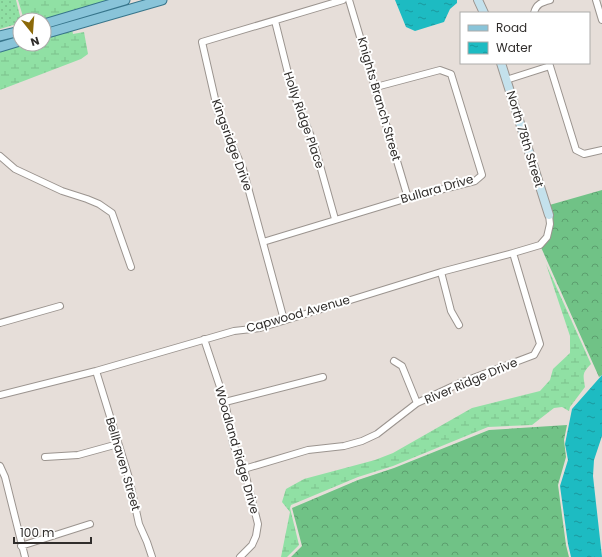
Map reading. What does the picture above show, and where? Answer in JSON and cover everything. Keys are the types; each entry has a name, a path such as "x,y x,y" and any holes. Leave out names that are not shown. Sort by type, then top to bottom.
{"main road":[{"path":"52,22 125,0"},
{"path":"52,32 162,0"},
{"path":"108,5 112,14"},
{"path":"0,36 12,32"},
{"path":"0,47 12,44"}],"street":[{"name":"Kingsridge Drive","path":"284,320 243,169 218,112 202,42 343,0"},
{"name":"Knights Branch Street","path":"349,0 408,198"},
{"path":"478,0 484,12"},
{"path":"534,12 538,4 550,0"},
{"path":"596,0 602,20"},
{"name":"Holly Ridge Place","path":"275,20 292,89 314,144 335,219"},
{"name":"North 78th Street","path":"501,64 548,215"},
{"path":"506,80 550,65 576,150 584,154 602,150"},
{"name":"Bullara Drive","path":"263,242 335,219 475,181 482,175 451,74 440,70 376,87"},
{"path":"0,156 15,169 62,191 87,198 112,213 131,267"},
{"name":"Capwood Avenue","path":"0,395 96,371 234,331 260,328 441,272 540,245 547,237 550,224 548,215"},
{"name":"River Ridge Drive","path":"244,469 308,450 344,446 362,441 377,434 417,403 460,383 534,355 540,344 513,253"},
{"path":"441,272 451,311 459,325"},
{"path":"0,323 60,306"},
{"name":"Woodland Ridge Drive","path":"204,339 225,402 233,444 244,469 258,524 256,536 252,545 240,557"},
{"path":"394,361 402,366 417,403"},
{"name":"Bellhaven Street","path":"96,371 129,478 139,524 152,557"},
{"path":"225,402 323,377"},
{"path":"45,457 78,455 118,444"},
{"path":"0,466 5,477 21,546 25,557"},
{"path":"21,546 90,524"}],"green space":[{"path":"0,0 16,0 19,12 12,12 12,25 0,29"},
{"path":"18,0 115,0 52,18 52,12 22,12"},
{"path":"72,29 73,34 84,32 88,54 81,59 0,90 0,50 12,47 12,52 52,52 52,35"},
{"path":"602,190 602,375 599,377 540,245 550,224 546,206"},
{"path":"546,264 591,364 584,374 585,387 570,407 569,411 562,407 554,408 532,425 488,427 393,466 358,477 291,505 290,508 299,545 287,557 281,557 290,512 282,502 286,489 304,479 375,460 393,453 472,408 540,391 550,380 553,369 570,353 570,336"},
{"path":"567,425 564,440 566,457 558,485 569,557 291,557 302,546 292,508 358,480 394,468 489,430"}],"water":[{"path":"395,0 457,0 457,3 450,9 444,22 415,31 406,27"},
{"path":"602,375 602,436 594,460 593,476 602,557 571,557 560,486 568,460 565,444 572,409"}]}
